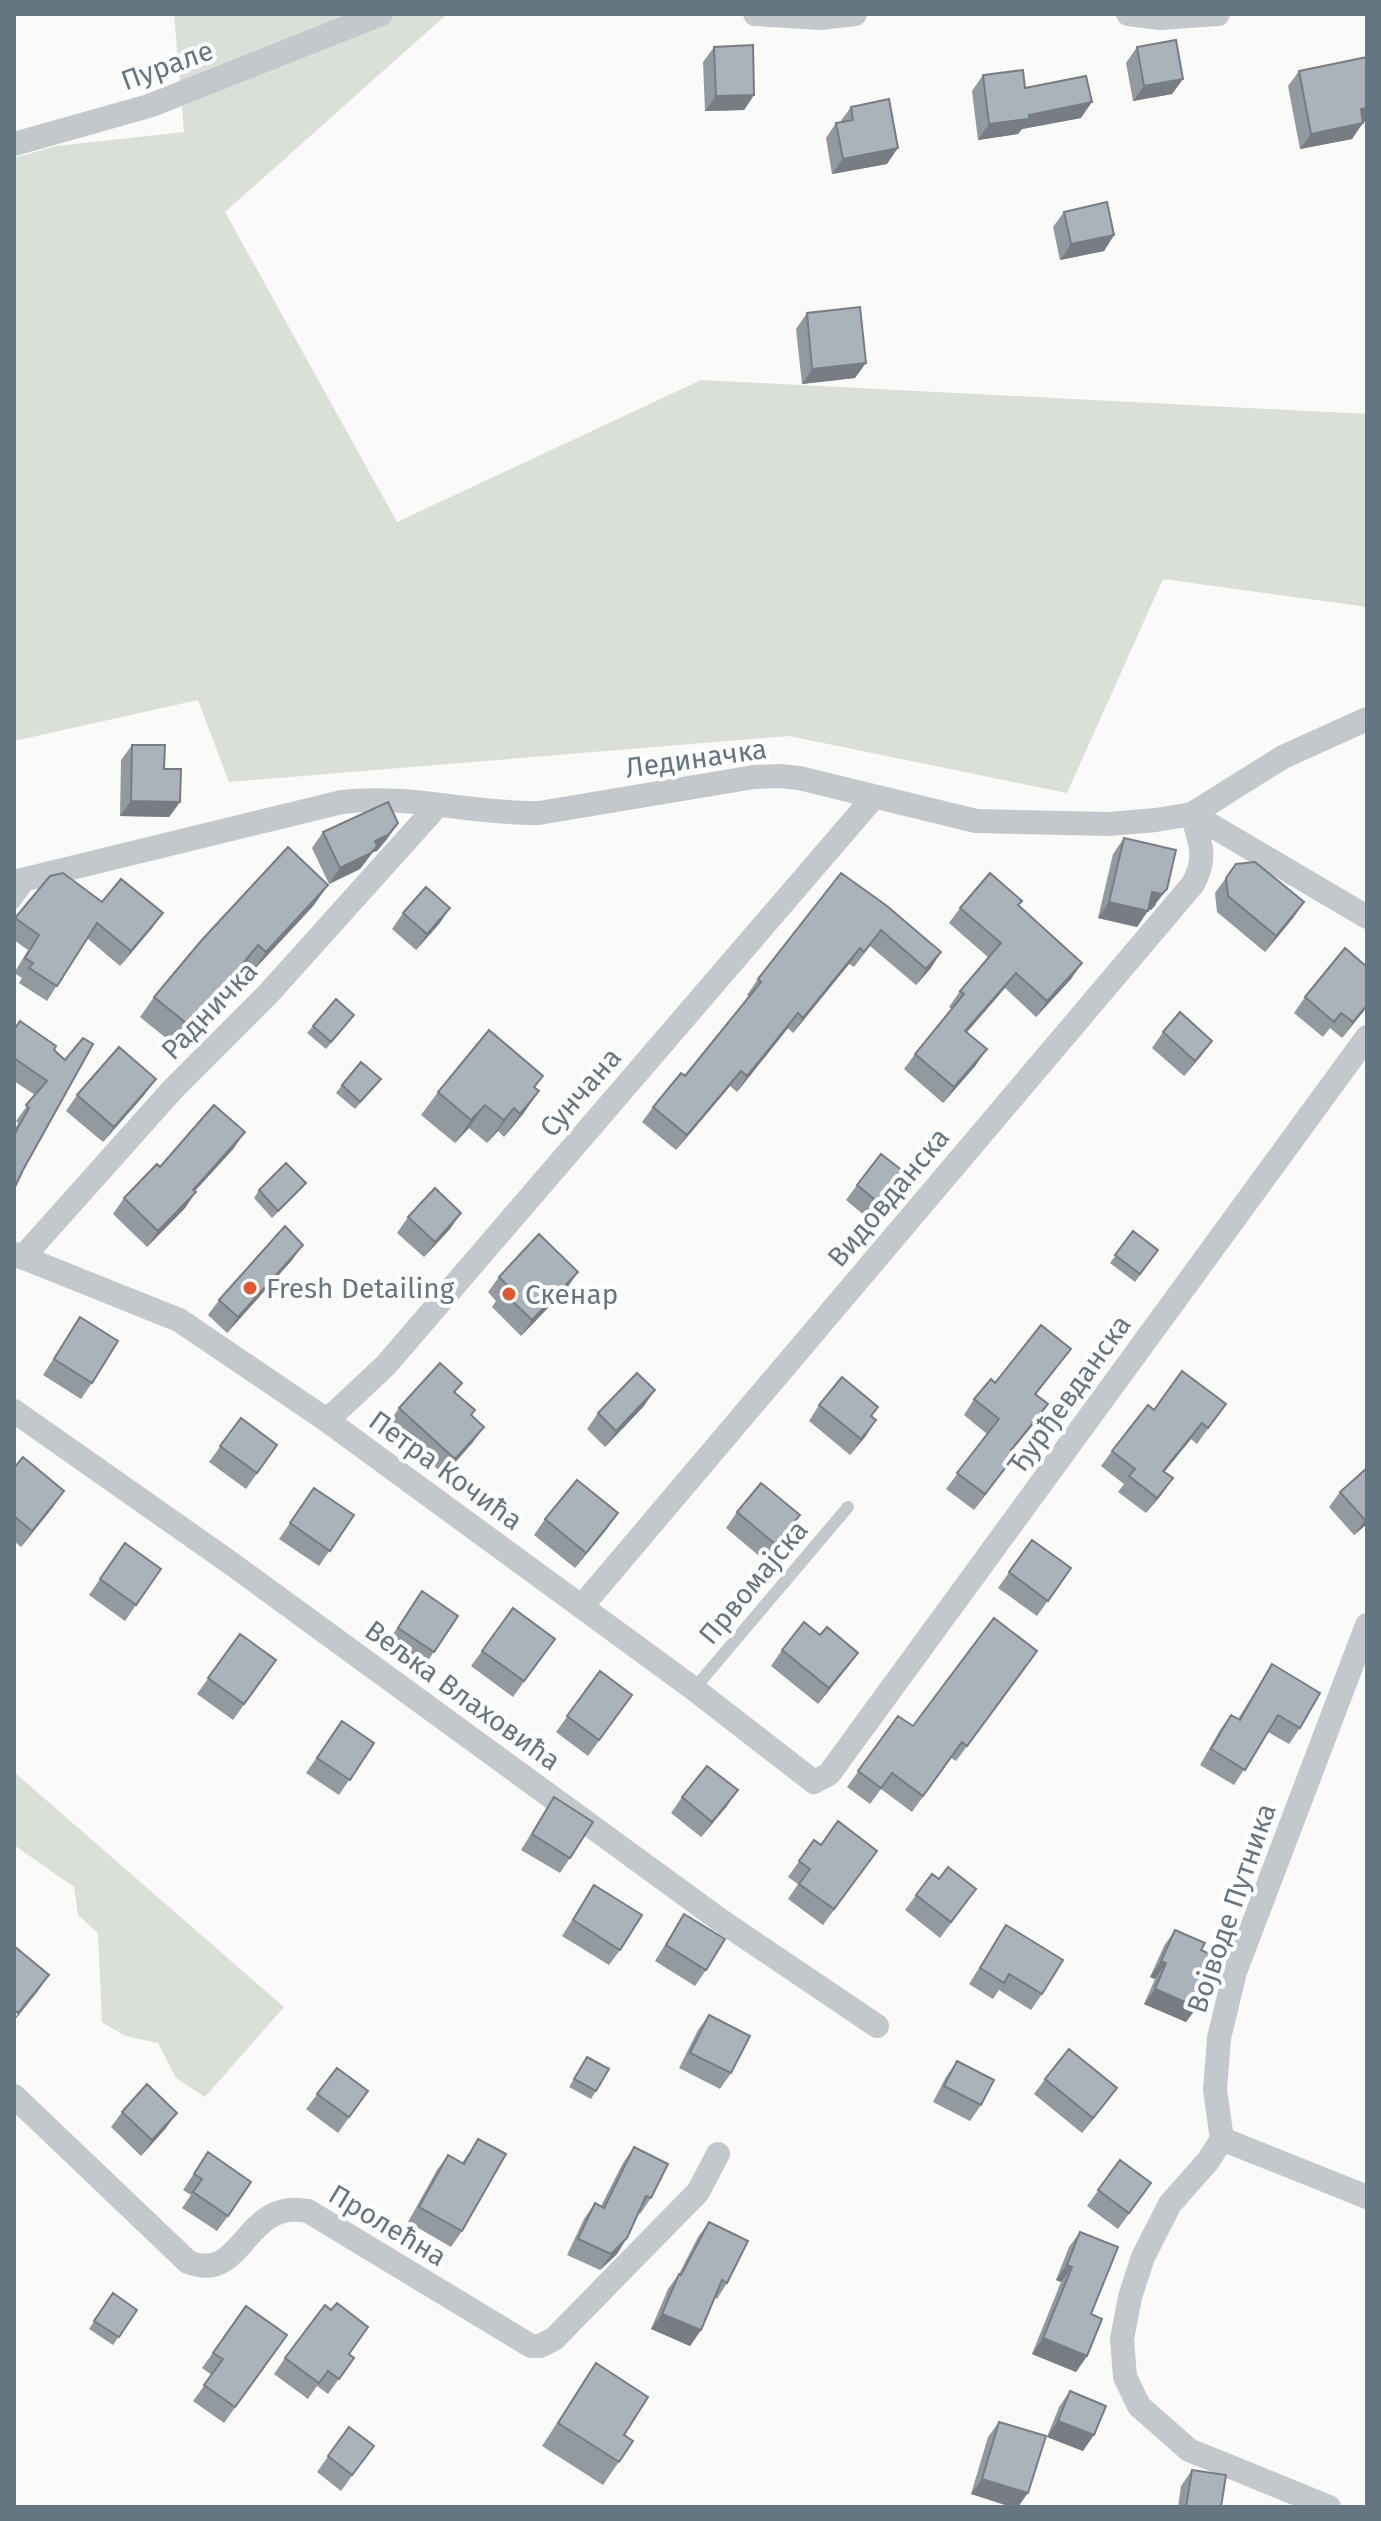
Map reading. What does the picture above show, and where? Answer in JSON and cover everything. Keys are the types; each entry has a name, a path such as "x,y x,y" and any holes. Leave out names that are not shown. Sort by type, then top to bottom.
{"street":[{"name":"Пурале","path":"14,144 149,106 381,14"},
{"path":"755,14 820,18 855,14"},
{"path":"1128,14 1160,18 1218,14"},
{"name":"Лединачка","path":"24,880 342,802 377,799 539,813 701,785 779,776 799,778 976,821 1109,824 1192,814 1283,757 1361,725"},
{"name":"Сунчана","path":"325,1419 386,1365 874,797"},
{"name":"Радничка","path":"18,1256 173,1089 268,994 438,805"},
{"path":"1192,814 1367,917"},
{"name":"Видовданска","path":"582,1606 1193,884 1203,854 1192,814"},
{"name":"Ђурђевданска","path":"814,1782 829,1774 1367,1037"},
{"name":"Петра Кочића","path":"18,1256 179,1320 325,1419 694,1689 814,1782"},
{"name":"Вељка Влаховића","path":"14,1411 232,1564 720,1920 877,2026"},
{"name":"Војводе Путника","path":"1222,2139 1215,2090 1219,2038 1235,1972 1367,1625"},
{"name":"Пролећна","path":"14,2096 188,2262 203,2267 221,2264 256,2227 280,2210 294,2208 308,2211 531,2346 540,2346 554,2339 698,2192 718,2154"},
{"path":"1329,2507 1189,2450 1139,2406 1125,2377 1122,2339 1130,2297 1143,2257 1170,2204 1208,2161 1222,2139 1367,2197"}],"lane":[{"path":"14,903 24,880"},
{"name":"Првомајска","path":"694,1689 848,1507"}],"shaded area":[{"path":"174,14 447,14 225,212 397,522 701,380 1367,414 1367,607 1163,579 1067,793 789,736 229,782 198,700 14,741 14,158 56,146 184,132"},
{"path":"14,1772 284,2007 205,2097 176,2078 158,2043 125,2036 102,2022 98,1933 78,1915 74,1887 14,1845"}],"building":[{"path":"1176,40 1183,79 1144,86 1137,47"},
{"path":"753,45 754,95 716,96 714,47"},
{"path":"1367,57 1367,108 1361,109 1363,123 1311,134 1299,71"},
{"path":"1023,70 1025,88 1086,76 1092,102 1029,115 1029,119 989,124 983,75"},
{"path":"889,99 898,148 843,159 836,123 853,120 851,107"},
{"path":"1107,202 1114,235 1071,244 1064,212"},
{"path":"860,307 866,363 812,369 807,313"},
{"path":"132,745 165,745 164,769 181,769 180,802 131,801"},
{"path":"388,802 398,823 388,835 375,841 377,846 371,853 340,868 323,832"},
{"path":"1124,838 1176,850 1167,889 1162,894 1152,892 1148,911 1109,902"},
{"path":"288,847 328,885 266,952 258,945 191,1027 154,997"},
{"path":"1255,862 1304,902 1276,936 1228,896 1226,878 1236,864"},
{"path":"63,873 102,902 121,879 163,913 131,951 97,923 57,986 29,968 33,963 25,958 39,935 15,918 50,876"},
{"path":"841,873 887,906 941,952 926,969 881,930 864,952 860,948 803,1018 798,1013 747,1076 741,1071 687,1135 653,1107 681,1073 685,1076 761,982 758,979"},
{"path":"990,873 1022,901 1018,905 1082,963 1047,1001 1016,973 965,1031 987,1049 954,1087 915,1054 964,994 960,991 1001,943 960,908"},
{"path":"426,887 450,908 427,934 403,913"},
{"path":"1345,948 1367,967 1367,1005 1353,1022 1341,1013 1334,1022 1305,997"},
{"path":"336,999 354,1015 331,1042 313,1026"},
{"path":"1180,1012 1212,1041 1195,1061 1163,1032"},
{"path":"20,1021 56,1046 54,1050 65,1060 83,1038 93,1044 14,1189 14,1135 29,1108 26,1105 47,1081 14,1058 14,1030"},
{"path":"489,1030 543,1076 534,1087 539,1091 520,1114 514,1108 504,1120 485,1105 471,1120 438,1092"},
{"path":"119,1047 156,1079 114,1127 77,1095"},
{"path":"361,1062 381,1079 360,1102 342,1085"},
{"path":"214,1105 245,1132 193,1190 196,1192 158,1231 124,1198 157,1164 160,1167"},
{"path":"881,1154 913,1179 888,1210 857,1185"},
{"path":"286,1163 306,1183 278,1211 259,1190"},
{"path":"435,1188 461,1213 435,1242 408,1217"},
{"name":"Fresh Detailing","path":"285,1226 303,1245 238,1317 219,1300"},
{"path":"1133,1231 1158,1250 1140,1274 1115,1255"},
{"path":"539,1234 578,1272 532,1320 503,1292 508,1286 499,1277"},
{"path":"80,1317 118,1341 92,1383 54,1359"},
{"path":"1041,1325 1071,1349 1035,1394 1048,1404 1011,1450 1016,1454 985,1494 957,1473 999,1419 974,1399 991,1379 995,1383"},
{"path":"440,1363 462,1383 454,1392 475,1410 471,1415 484,1427 455,1459 399,1408"},
{"path":"1182,1371 1226,1404 1208,1428 1202,1423 1163,1471 1173,1478 1157,1498 1129,1476 1135,1469 1112,1451 1148,1405 1154,1410"},
{"path":"637,1373 655,1390 616,1431 598,1413"},
{"path":"842,1377 878,1407 871,1416 876,1420 861,1439 819,1405"},
{"path":"241,1418 277,1445 257,1473 220,1446"},
{"path":"23,1457 64,1491 32,1531 14,1516 14,1468"},
{"path":"1367,1468 1367,1518 1365,1520 1340,1492"},
{"path":"577,1480 618,1513 586,1553 545,1519"},
{"path":"761,1483 800,1515 775,1544 737,1512"},
{"path":"314,1488 354,1515 330,1551 290,1523"},
{"path":"1032,1540 1071,1568 1048,1601 1009,1572"},
{"path":"125,1543 161,1569 136,1605 100,1579"},
{"path":"422,1591 458,1616 434,1652 398,1628"},
{"path":"513,1608 555,1639 524,1681 482,1651"},
{"path":"994,1618 1037,1651 967,1746 962,1742 923,1796 892,1773 881,1788 858,1771 898,1716 913,1726"},
{"path":"804,1622 820,1635 827,1627 858,1653 829,1688 782,1650"},
{"path":"240,1634 276,1660 244,1704 208,1678"},
{"path":"1272,1664 1320,1693 1300,1728 1278,1715 1245,1770 1211,1749 1231,1715 1240,1720"},
{"path":"600,1671 632,1695 599,1740 567,1716"},
{"path":"342,1721 374,1743 350,1780 317,1758"},
{"path":"707,1766 738,1790 712,1822 682,1797"},
{"path":"554,1797 593,1822 570,1858 532,1834"},
{"path":"838,1821 877,1851 834,1909 799,1884 810,1869 799,1861 814,1840 821,1845"},
{"path":"948,1867 976,1889 951,1922 916,1895 932,1874 939,1879"},
{"path":"594,1885 642,1915 620,1950 573,1920"},
{"path":"684,1914 725,1939 706,1970 666,1945"},
{"path":"1006,1925 1063,1960 1042,1994 1009,1974 1004,1983 980,1968"},
{"path":"1175,1930 1205,1943 1201,1950 1218,1958 1197,2007 1155,1989 1166,1963 1161,1961"},
{"path":"14,1946 49,1975 18,2013 14,2010"},
{"path":"709,2015 750,2036 731,2073 690,2053"},
{"path":"1069,2049 1117,2088 1093,2118 1045,2079"},
{"path":"587,2057 609,2069 596,2091 574,2079"},
{"path":"957,2061 994,2080 981,2105 944,2086"},
{"path":"337,2068 368,2091 349,2117 317,2094"},
{"path":"147,2084 177,2113 152,2140 122,2112"},
{"path":"478,2139 506,2154 462,2231 419,2207 448,2155 464,2164"},
{"path":"634,2147 668,2164 651,2198 646,2196 627,2238 611,2254 578,2239 595,2203 604,2208"},
{"path":"208,2152 251,2182 228,2216 193,2192 202,2179 194,2174"},
{"path":"1120,2160 1151,2183 1129,2213 1098,2190"},
{"path":"709,2222 748,2241 727,2283 722,2280 701,2330 662,2314 679,2274"},
{"path":"1080,2232 1118,2247 1091,2314 1102,2319 1087,2356 1043,2338 1072,2267 1067,2265"},
{"path":"113,2293 137,2310 119,2337 94,2321"},
{"path":"337,2303 368,2327 349,2354 354,2358 339,2379 328,2371 319,2383 285,2358 325,2305 331,2310"},
{"path":"246,2306 287,2335 235,2407 204,2385 223,2359 213,2353"},
{"path":"596,2363 648,2397 624,2435 633,2441 619,2462 558,2423"},
{"path":"1070,2391 1106,2406 1094,2435 1058,2421"},
{"path":"999,2422 1046,2436 1028,2493 982,2479"},
{"path":"349,2427 374,2446 352,2475 328,2456"},
{"path":"1192,2470 1226,2475 1221,2507 1186,2507"}],"place":[{"name":"Fresh Detailing","path":"250,1288"},
{"name":"Скенар","path":"509,1294"}]}
